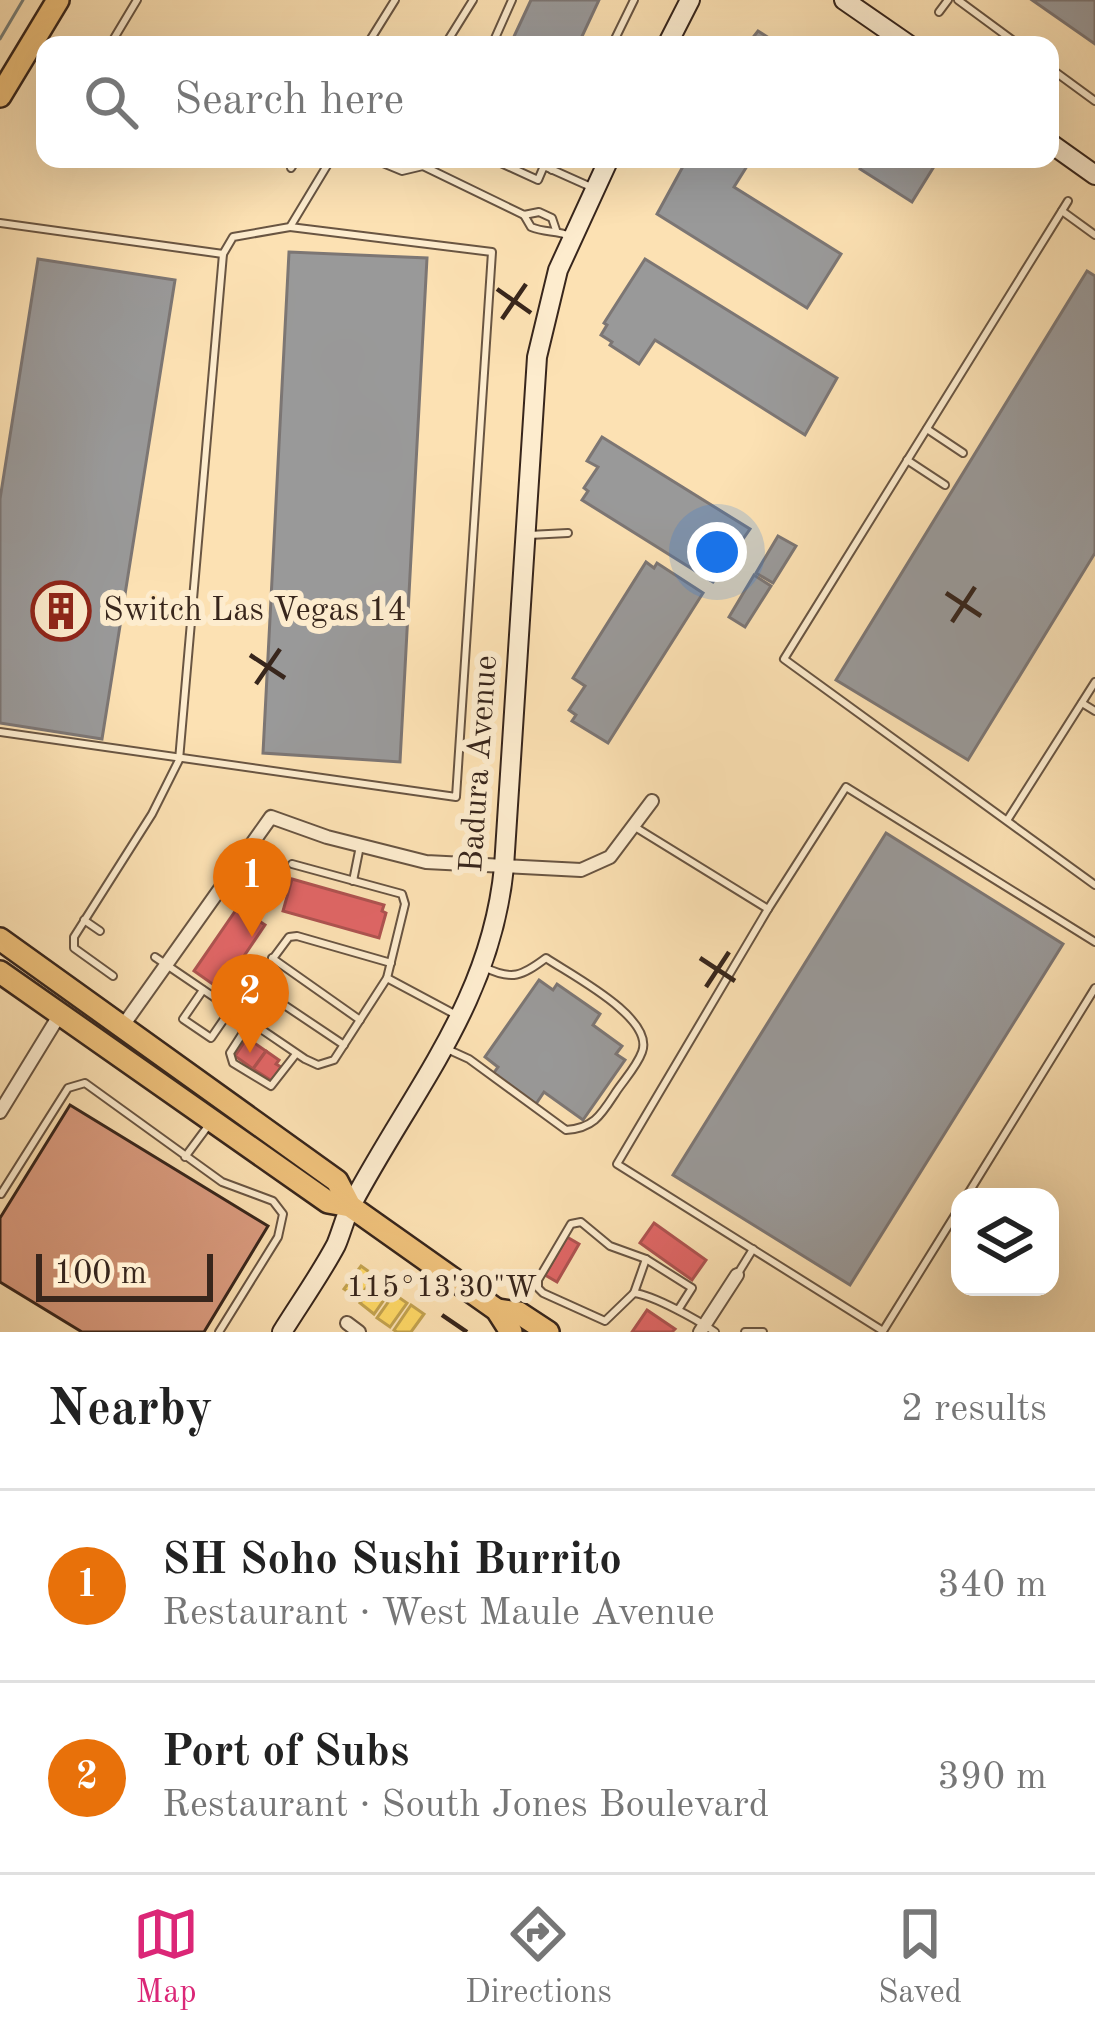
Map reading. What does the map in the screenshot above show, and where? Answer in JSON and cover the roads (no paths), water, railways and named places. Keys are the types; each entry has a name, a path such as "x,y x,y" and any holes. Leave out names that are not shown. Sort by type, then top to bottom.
{"main road":[{"path":"36,36 58,0"},
{"path":"672,36 690,0"},
{"path":"844,0 896,36"},
{"path":"0,96 36,36"},
{"path":"1059,149 1095,175"},
{"name":"Badura Avenue","path":"282,1332 338,1241 350,1206 460,1017 483,967 500,911 537,357 564,234 604,168"},
{"path":"0,939 337,1181 350,1206"},
{"path":"0,972 328,1202 350,1206 496,1310 511,1332"},
{"path":"496,1310 519,1313 548,1332"}],"street":[{"path":"121,1028 160,961 271,818 426,862 556,870 592,867 610,857 652,801"},
{"path":"0,1112 60,1014"},
{"path":"706,1329 736,1275"}],"lane":[{"path":"115,36 137,0"},
{"path":"373,36 395,0"},
{"path":"451,36 473,0"},
{"path":"496,36 512,0"},
{"path":"616,36 634,0"},
{"path":"940,12 948,0"},
{"path":"958,0 1007,36"},
{"path":"1059,75 1095,101"},
{"path":"290,227 326,168"},
{"path":"433,168 524,214 539,212 552,218 564,234"},
{"path":"512,168 538,180 543,168"},
{"path":"548,168 594,188"},
{"path":"1069,200 784,659 1095,885"},
{"path":"1062,211 1095,235"},
{"path":"524,214 531,227 564,234"},
{"path":"0,223 223,254"},
{"path":"0,732 179,760 456,797 492,252 290,227 233,237 223,254 179,760 152,814 74,937 74,948 113,976"},
{"path":"927,429 963,453"},
{"path":"908,460 945,485"},
{"path":"525,536 568,533"},
{"path":"1008,819 1095,682"},
{"path":"1082,703 1095,711"},
{"path":"951,1222 884,1331 617,1164 768,909 846,788 1095,942"},
{"path":"634,827 768,909"},
{"path":"353,881 360,846"},
{"path":"160,961 297,1053 318,1065 327,1064 344,1046 387,978 404,918 402,894 292,864"},
{"path":"95,903 104,908"},
{"path":"84,920 100,931"},
{"path":"203,990 183,1019 211,1038 289,937 297,935 392,963"},
{"path":"272,958 361,1020"},
{"path":"444,1047 469,1059 566,1130 584,1129 598,1120 644,1050 643,1033 632,1018 546,958 515,978 483,967"},
{"path":"387,978 460,1017"},
{"path":"253,984 344,1046"},
{"path":"972,1188 1095,988"},
{"path":"250,1022 230,1056 263,1083 274,1085 297,1053"},
{"path":"0,1194 68,1088 85,1083 222,1182 273,1202 284,1214 278,1237 219,1332"},
{"path":"185,1157 210,1123"},
{"path":"646,1259 634,1293 605,1322 538,1288 572,1224 581,1222 610,1246 646,1259 692,1288 678,1310"},
{"path":"736,1275 753,1250"},
{"path":"634,1293 646,1294 706,1329"},
{"path":"745,1332 763,1332"}],"waterway":[{"path":"0,39 23,0"}],"place":[{"name":"Switch Las Vegas 14","path":"61,611"},
{"name":"SH Soho Sushi Burrito","path":"252,937"},
{"name":"Port of Subs","path":"250,1053"}]}
